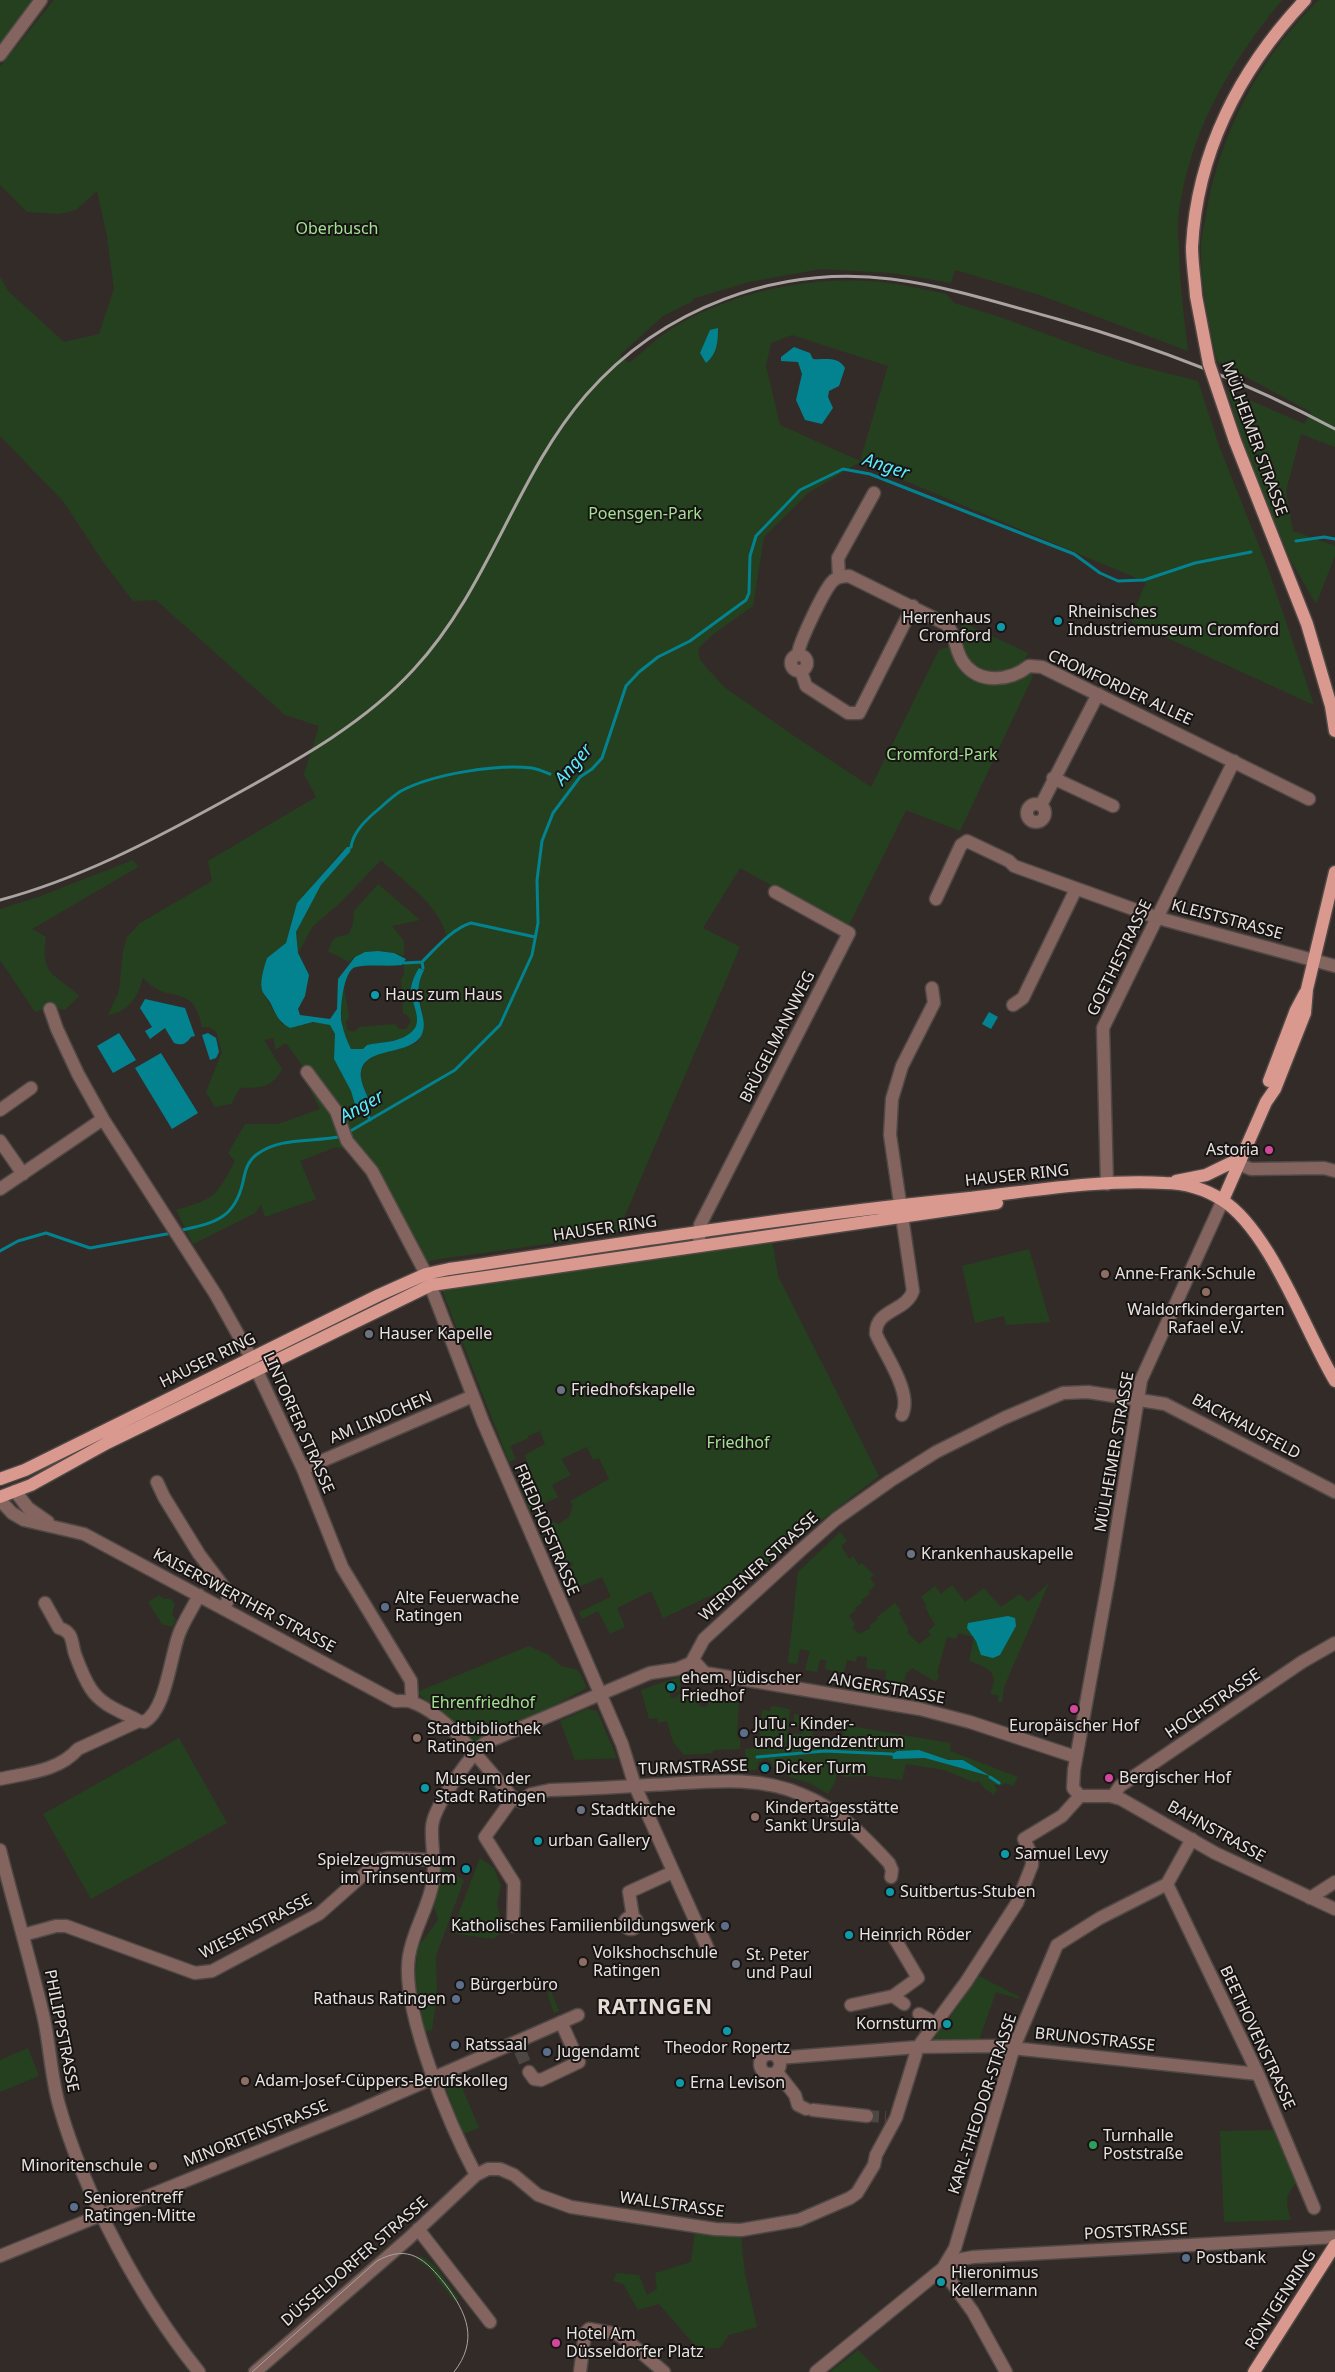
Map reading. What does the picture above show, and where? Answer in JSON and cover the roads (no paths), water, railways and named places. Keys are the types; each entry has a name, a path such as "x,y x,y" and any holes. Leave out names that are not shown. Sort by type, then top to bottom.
{"main road":[{"name":"MÜLHEIMER STRASSE","path":"1305,0 1279,28 1250,67 1226,113 1210,152 1200,189 1192,248 1196,296 1209,364 1234,441 1307,624 1331,706 1335,731"},
{"name":"MÜLHEIMER STRASSE","path":"1223,1200 1266,1102 1268,1085 1296,1010 1307,989 1335,872"},
{"name":"HAUSER RING","path":"429,1280 449,1269 700,1232 902,1211 1107,1184 1166,1182 1206,1175 1240,1161"},
{"name":"HAUSER RING","path":"1166,1182 1194,1188 1223,1200"},
{"path":"1223,1200 1261,1239 1335,1381"},
{"name":"HAUSER RING","path":"15,1491 68,1466 379,1295 429,1280 699,1245 902,1211"},
{"name":"HAUSER RING","path":"1,1476 25,1470 254,1363"},
{"path":"1,1476 15,1491"},
{"name":"KAISERSWERTHER STRASSE","path":"0,1498 15,1491"},
{"name":"RÖNTGENRING","path":"1254,2372 1335,2245"}],"street":[{"path":"0,55 41,0"},
{"path":"874,493 838,558 839,577 831,583 806,630 799,646 798,654 792,657 790,662 792,669 801,671 806,686 848,714 859,713 913,606"},
{"name":"CROMFORDER ALLEE","path":"839,577 849,576 946,624 952,630 956,648 963,663 978,675 992,678 1008,678 1029,666 1042,667 1234,760 1309,799"},
{"path":"1040,805 1098,694"},
{"name":"GOETHESTRASSE","path":"1107,1184 1103,1028 1234,760"},
{"path":"1053,778 1113,806"},
{"name":"KLEISTSTRASSE","path":"936,899 962,845 967,841 1009,861 1014,866 1158,918 1335,966"},
{"path":"1013,1005 1024,998 1076,889"},
{"name":"BRÜGELMANNWEG","path":"700,1232 700,1226 849,933 775,892"},
{"path":"902,1415 905,1409 904,1393 876,1334 875,1325 881,1317 906,1303 913,1291 890,1135 892,1099 902,1066 934,1003 932,988"},
{"name":"LINTORFER STRASSE","path":"50,1009 78,1074 103,1119 180,1238 254,1363 303,1469 342,1567 411,1681 412,1702"},
{"name":"FRIEDHOFSTRASSE","path":"307,1072 336,1111 347,1141 372,1171 429,1280 473,1396 622,1744 636,1786 708,1949"},
{"path":"0,1110 31,1088"},
{"path":"0,1189 103,1119"},
{"path":"0,1141 23,1174"},
{"path":"1240,1161 1251,1170 1324,1168 1335,1171"},
{"name":"MÜLHEIMER STRASSE","path":"1080,1796 1073,1788 1075,1764 1108,1586 1141,1380 1223,1200"},
{"path":"699,1245 700,1232"},
{"name":"WERDENER STRASSE","path":"694,1661 704,1639 836,1520 890,1481 936,1452 961,1443 1053,1396 1070,1391 1138,1398"},
{"name":"AM LINDCHEN","path":"303,1469 473,1396"},
{"name":"BACKHAUSFELD","path":"1138,1398 1177,1409 1335,1492"},
{"path":"157,1482 164,1497 199,1554 227,1591 228,1600 224,1608"},
{"name":"KAISERSWERTHER STRASSE","path":"15,1491 38,1516 59,1527"},
{"name":"KAISERSWERTHER STRASSE","path":"0,1498 12,1513 24,1520 84,1534 395,1701 412,1702 434,1714 473,1754"},
{"path":"44,1603 59,1628 68,1631 72,1636 74,1653 92,1690 104,1703 144,1722 152,1718 160,1705 180,1632 199,1595"},
{"name":"HOCHSTRASSE","path":"1113,1796 1120,1786 1302,1662 1335,1643"},
{"path":"476,2175 454,2129 420,2038 408,1971 412,1946 433,1881 432,1819 473,1754 486,1743 650,1673 682,1667 694,1661"},
{"name":"ANGERSTRASSE","path":"694,1661 705,1673 812,1693 905,1706 970,1722 1075,1764"},
{"path":"0,1779 58,1765 71,1757 78,1749 139,1721"},
{"path":"473,1754 516,1800 485,1837 514,1883 513,1926"},
{"name":"TURMSTRASSE","path":"516,1800 531,1794 550,1790 745,1781 771,1785 802,1794 842,1816 889,1863 892,1870 891,1877"},
{"name":"BAHNSTRASSE","path":"1080,1796 1113,1796 1131,1804 1192,1839 1335,1909"},
{"name":"WALLSTRASSE","path":"476,2175 488,2169 500,2169 514,2175 538,2195 571,2207 709,2229 741,2230 799,2220 858,2193 874,2164 918,2047 966,1982 1017,1902 1032,1865 1032,1856 1024,1839 1062,1816 1080,1796"},
{"path":"1167,1884 1192,1839"},
{"name":"PHILIPPSTRASSE","path":"0,1850 49,2039 58,2103 73,2148 102,2215 155,2311 199,2372"},
{"name":"WIESENSTRASSE","path":"23,1935 56,1926 66,1926 195,1972 204,1973 229,1963 319,1914 380,1860 388,1858 434,1860"},
{"path":"633,1917 629,1892 673,1872"},
{"path":"1310,1898 1335,1882"},
{"name":"KARL-THEODOR-STRASSE","path":"942,2270 955,2248 1014,2047 1057,1945 1100,1918 1167,1884"},
{"name":"BEETHOVENSTRASSE","path":"1167,1884 1258,2074 1314,2208"},
{"path":"851,2006 899,2000 918,1978 895,1939"},
{"path":"919,2014 935,2023"},
{"name":"MINORITENSTRASSE","path":"0,2256 353,2113 434,2077 518,2046 561,2022 578,2015"},
{"path":"529,2072 534,2079 541,2080 579,2062 561,2022"},
{"name":"BRUNOSTRASSE","path":"778,2058 918,2047 1014,2047 1258,2074"},
{"path":"771,2054 778,2058 780,2063 777,2072 766,2074 760,2067 760,2062 766,2055 771,2054"},
{"path":"777,2072 795,2095 798,2105 810,2109 867,2116"},
{"name":"DÜSSELDORFER STRASSE","path":"255,2372 418,2229 476,2175"},
{"path":"418,2229 490,2322"},
{"name":"POSTSTRASSE","path":"942,2270 957,2260 973,2257 1335,2237"},
{"path":"816,2372 942,2270 973,2312 1006,2372"},
{"path":"580,2372 585,2333 589,2329 617,2334 664,2372"}],"water":[{"path":"718,328 718,338 713,356 706,363 700,353 710,330"},
{"path":"794,347 810,353 813,359 835,360 845,368 839,386 829,391 828,397 833,408 822,424 805,420 796,400 802,374 798,362 781,361 781,357"},
{"path":"347,847 351,847 350,852 321,885 296,932 298,953 309,975 305,996 298,1009 300,1015 330,1019 337,1009 338,979 355,957 365,952 394,953 406,959 402,965 361,966 352,970 345,983 341,1018 351,1049 363,1049 367,1045 399,1039 414,1030 416,1025 417,1019 411,987 419,968 424,970 418,989 424,1021 422,1034 416,1041 407,1046 376,1055 362,1067 361,1078 370,1104 360,1111 356,1108 351,1091 334,1059 335,1034 330,1025 313,1022 290,1028 278,1018 262,990 262,976 267,958 286,943 297,903"},
{"path":"145,999 185,1008 195,1036 191,1037 184,1044 177,1044 174,1043 165,1028 150,1039 145,1031 152,1027 140,1008"},
{"path":"989,1012 998,1017 991,1029 982,1024"},
{"path":"119,1033 136,1060 113,1073 97,1046"},
{"path":"208,1033 216,1038 219,1052 216,1058 210,1060 202,1035"},
{"path":"161,1053 198,1113 172,1129 135,1068"},
{"path":"1008,1616 1015,1618 1016,1626 1000,1655 993,1658 981,1655 976,1641 967,1628 968,1623"},
{"path":"919,1750 948,1760 963,1760 990,1776 925,1758 893,1759 892,1754 897,1751"}],"waterway":[{"name":"Anger","path":"347,1133 455,1070 500,1025 532,955 538,923 537,880 542,841 553,813 580,777 592,769 602,758 626,686 639,672 658,657 690,641 746,600 749,593 750,556 756,536 800,490 843,469 870,474 1074,554 1100,573 1118,581 1144,580 1195,563 1251,552"},
{"name":"Anger","path":"1296,541 1324,537 1335,539"},
{"path":"351,847 359,828 366,820 397,793 414,785 447,775 483,769 532,768 550,774"},
{"path":"404,963 422,962 451,934 471,923 535,937"},
{"path":"422,962 423,968"},
{"path":"365,1108 370,1120"},
{"name":"Anger","path":"178,1231 211,1222 227,1213 239,1195 248,1164 265,1149 286,1142 342,1136"},
{"name":"Anger","path":"0,1251 18,1241 46,1233 90,1248 172,1233"},
{"path":"757,1757 825,1751 892,1754"},
{"path":"990,1777 999,1783"}],"tunnel":[{"path":"520,2051 529,2072"},
{"path":"867,2116 886,2117"}],"tram line":[{"path":"252,2372 377,2261 398,2254 408,2254 424,2261 445,2284 459,2305 464,2316 468,2338 462,2360 454,2372"}],"railway":[{"path":"0,900 86,870 168,831 299,759 348,727 371,709 414,669 440,637 463,603 483,568 540,461 561,427 586,395 616,364 650,338 686,316 724,299 764,287 806,279 848,276 891,279 933,286 1057,319 1164,353 1268,396 1335,429"}],"place":[{"name":"Rheinisches Industriemuseum Cromford","path":"1058,621"},
{"name":"Herrenhaus Cromford","path":"1001,627"},
{"name":"Haus zum Haus","path":"375,995"},
{"name":"Astoria","path":"1269,1150"},
{"name":"Anne-Frank-Schule","path":"1105,1274"},
{"name":"Waldorfkindergarten Rafael e.V.","path":"1206,1292"},
{"name":"Hauser Kapelle","path":"369,1334"},
{"name":"Friedhofskapelle","path":"561,1390"},
{"name":"Krankenhauskapelle","path":"911,1554"},
{"name":"Alte Feuerwache Ratingen","path":"385,1607"},
{"name":"ehem. Jüdischer Friedhof","path":"671,1687"},
{"name":"Europäischer Hof","path":"1074,1709"},
{"name":"JuTu - Kinder- und Jugendzentrum","path":"744,1733"},
{"name":"Stadtbibliothek Ratingen","path":"417,1738"},
{"name":"Dicker Turm","path":"765,1768"},
{"name":"Bergischer Hof","path":"1109,1778"},
{"name":"Museum der Stadt Ratingen","path":"425,1788"},
{"name":"Stadtkirche","path":"581,1810"},
{"name":"Kindertagesstätte Sankt Ursula","path":"755,1817"},
{"name":"urban Gallery","path":"538,1841"},
{"name":"Samuel Levy","path":"1005,1854"},
{"name":"Spielzeugmuseum im Trinsenturm","path":"466,1869"},
{"name":"Suitbertus-Stuben","path":"890,1892"},
{"name":"Katholisches Familienbildungswerk","path":"725,1926"},
{"name":"Heinrich Röder","path":"849,1935"},
{"name":"Volkshochschule Ratingen","path":"583,1962"},
{"name":"St. Peter und Paul","path":"736,1964"},
{"name":"Bürgerbüro","path":"460,1985"},
{"name":"Rathaus Ratingen","path":"456,1999"},
{"name":"Kornsturm","path":"947,2024"},
{"name":"Theodor Ropertz","path":"727,2031"},
{"name":"Ratssaal","path":"455,2045"},
{"name":"Jugendamt","path":"547,2052"},
{"name":"Adam-Josef-Cüppers-Berufskolleg","path":"245,2081"},
{"name":"Erna Levison","path":"680,2083"},
{"name":"Turnhalle Poststraße","path":"1093,2145"},
{"name":"Minoritenschule","path":"153,2166"},
{"name":"Seniorentreff Ratingen-Mitte","path":"74,2207"},
{"name":"Postbank","path":"1186,2258"},
{"name":"Hieronimus Kellermann","path":"941,2282"},
{"name":"Hotel Am Düsseldorfer Platz","path":"556,2343"}],"district":[{"name":"RATINGEN","path":"655,2008"}],"park label":[{"name":"Oberbusch","path":"337,229"},
{"name":"Poensgen-Park","path":"645,514"},
{"name":"Cromford-Park","path":"942,755"},
{"name":"Friedhof","path":"738,1443"},
{"name":"Ehrenfriedhof","path":"483,1703"}]}
